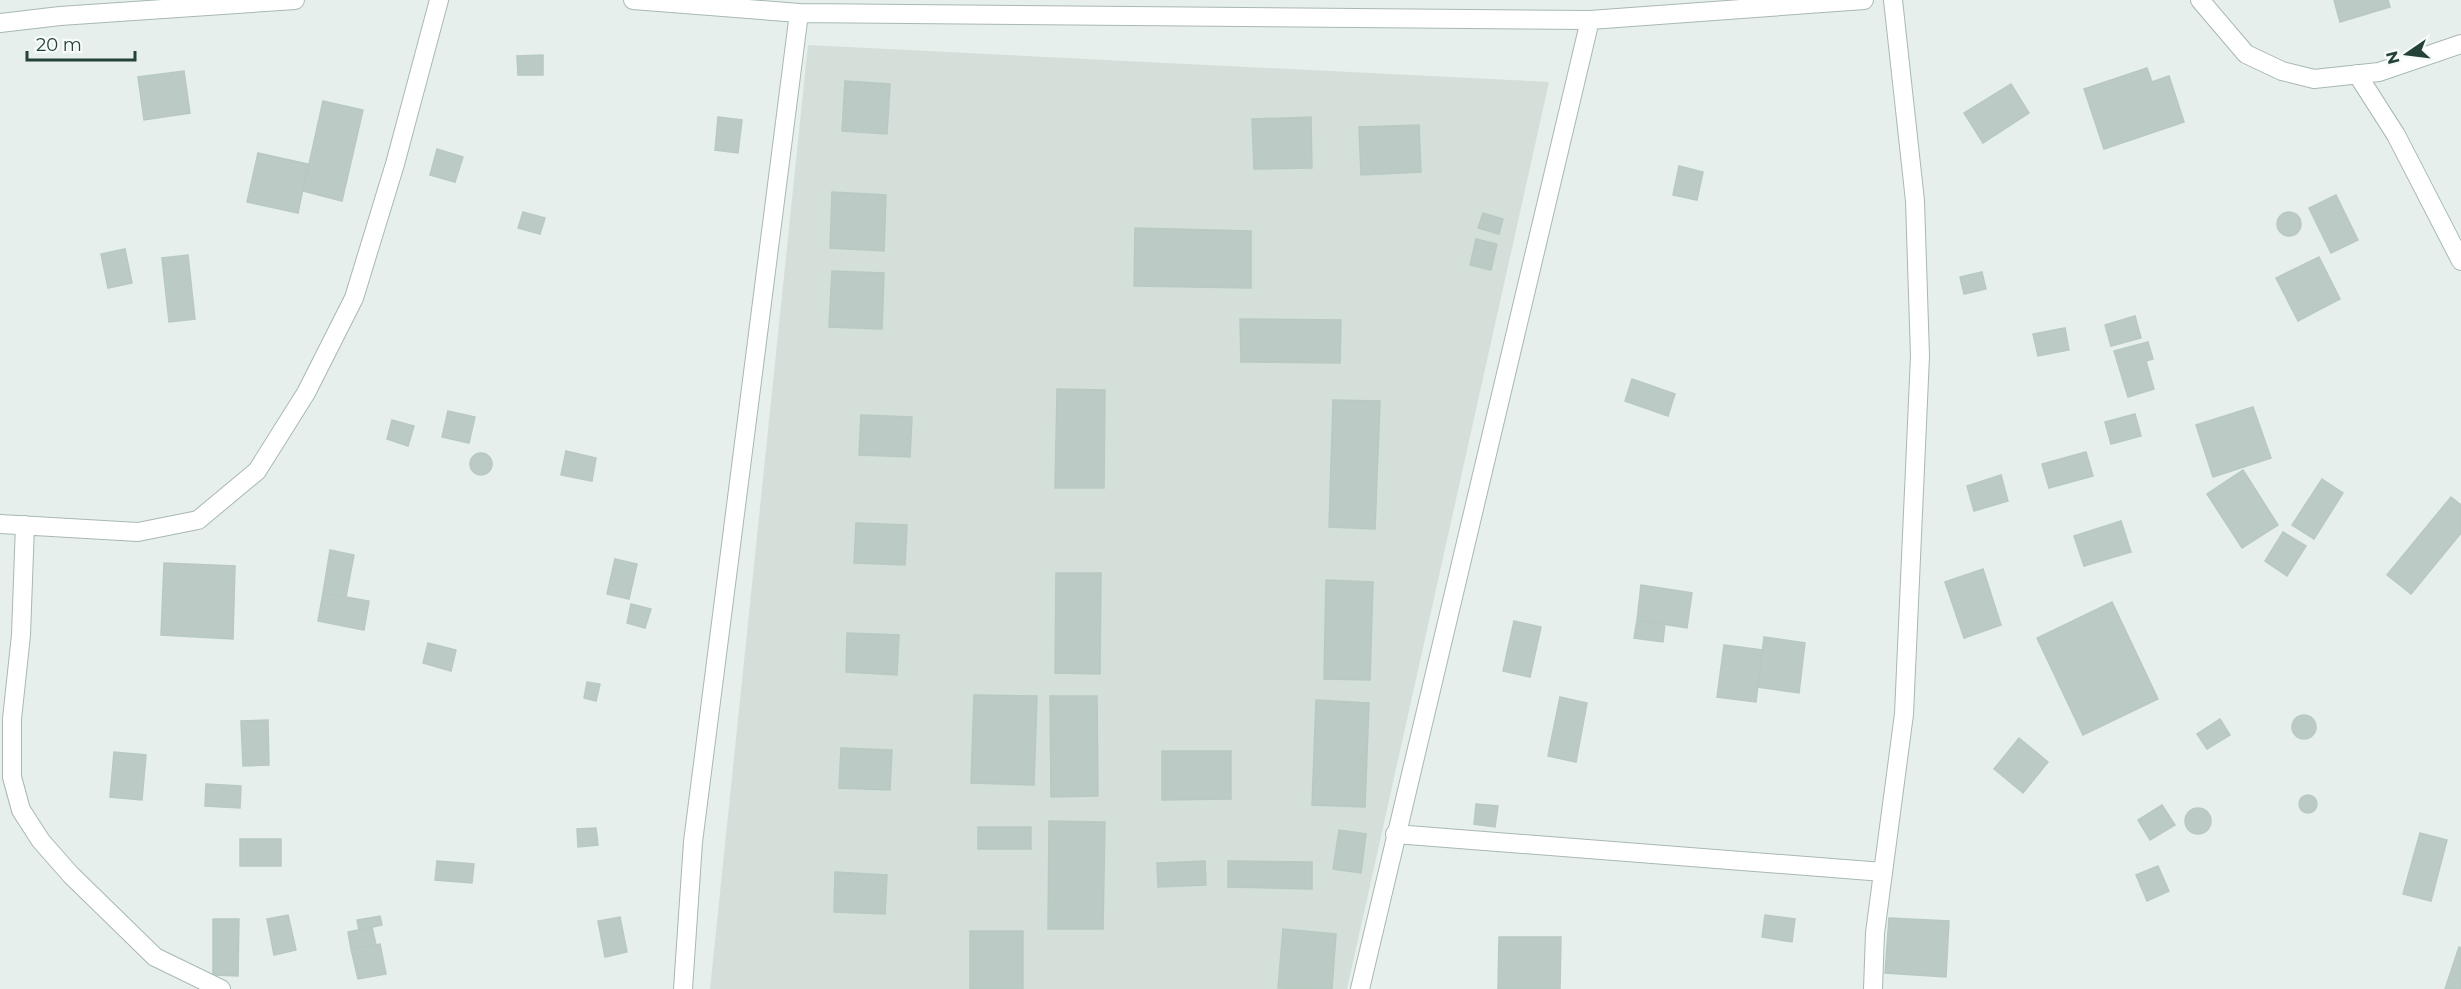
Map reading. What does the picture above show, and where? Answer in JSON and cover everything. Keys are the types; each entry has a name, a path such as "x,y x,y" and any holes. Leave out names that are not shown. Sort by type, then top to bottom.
{"street":[{"path":"0,23 60,16 295,0"},
{"path":"0,524 138,532 198,520 257,471 306,393 354,298 395,164 439,0"},
{"path":"633,0 799,13 957,7 1418,9 1590,20 1864,0"},
{"path":"1873,989 1875,933 1904,714 1920,356 1915,201 1893,0"},
{"path":"2200,0 2246,54 2282,71 2314,79 2379,72 2461,44"},
{"path":"683,989 693,842 799,13"},
{"path":"1360,989 1590,20"},
{"path":"2357,74 2396,135 2461,261"},
{"path":"25,525 21,635 12,719 12,777 21,810 41,841 70,876 154,957 222,989"},
{"path":"1395,834 1883,872"}],"shaded area":[{"path":"808,45 1549,82 1347,989 710,989"}],"building":[{"path":"2334,0 2388,0 2390,7 2340,22"},
{"path":"543,55 543,75 518,75 517,56"},
{"path":"2147,68 2152,82 2169,76 2184,122 2104,149 2084,89"},
{"path":"184,71 190,113 144,120 138,77"},
{"path":"845,81 890,84 887,134 842,131"},
{"path":"2011,84 2029,113 1983,143 1964,113"},
{"path":"323,101 363,110 342,201 303,191"},
{"path":"718,117 742,120 738,153 715,150"},
{"path":"1311,117 1312,168 1254,169 1252,119"},
{"path":"1419,125 1421,172 1361,175 1359,127"},
{"path":"437,149 463,157 455,182 430,175"},
{"path":"258,153 308,164 298,213 247,202"},
{"path":"1679,166 1703,172 1697,200 1673,195"},
{"path":"832,192 886,195 884,251 830,248"},
{"path":"2336,195 2358,240 2331,253 2309,208"},
{"path":"523,212 545,218 540,234 518,228"},
{"path":"2289,212 2294,213 2300,219 2300,229 2294,235 2289,236 2284,235 2278,229 2277,224 2278,219 2284,213"},
{"path":"1483,213 1503,219 1499,234 1478,228"},
{"path":"1135,228 1251,231 1251,288 1134,286"},
{"path":"1476,239 1497,244 1491,270 1470,265"},
{"path":"125,249 132,283 108,288 101,254"},
{"path":"188,255 195,319 169,322 162,258"},
{"path":"2319,257 2340,299 2298,321 2276,278"},
{"path":"832,271 884,273 882,329 829,327"},
{"path":"1982,272 1986,289 1964,294 1960,277"},
{"path":"2135,316 2141,338 2111,346 2105,325"},
{"path":"1240,319 1341,320 1340,363 1241,362"},
{"path":"2065,328 2069,350 2038,356 2033,334"},
{"path":"2148,342 2153,359 2146,361 2154,389 2128,397 2114,351"},
{"path":"1632,379 1675,394 1668,416 1625,401"},
{"path":"1057,389 1105,390 1104,488 1055,488"},
{"path":"1333,400 1380,401 1375,529 1329,527"},
{"path":"2253,407 2271,458 2213,477 2196,425"},
{"path":"448,411 475,417 469,443 442,437"},
{"path":"2135,414 2141,436 2111,444 2105,422"},
{"path":"861,415 912,417 910,457 859,455"},
{"path":"392,420 414,426 408,446 387,439"},
{"path":"566,451 596,458 592,481 561,475"},
{"path":"2086,452 2093,476 2049,488 2042,464"},
{"path":"481,453 489,456 492,464 489,472 481,475 473,472 470,464 473,456"},
{"path":"2243,470 2278,525 2242,548 2207,494"},
{"path":"2001,475 2008,501 1974,511 1967,486"},
{"path":"2322,479 2343,493 2314,539 2292,525"},
{"path":"2451,497 2461,505 2461,533 2411,594 2387,575"},
{"path":"2121,521 2131,552 2084,566 2074,536"},
{"path":"856,523 907,525 905,565 854,563"},
{"path":"2283,532 2306,546 2287,576 2265,561"},
{"path":"330,550 354,555 346,597 323,593"},
{"path":"615,559 637,564 629,599 607,594"},
{"path":"164,563 235,566 233,639 161,635"},
{"path":"1983,569 2001,625 1964,638 1945,582"},
{"path":"1056,573 1101,573 1100,674 1055,673"},
{"path":"1326,580 1373,582 1370,680 1324,679"},
{"path":"1641,585 1692,593 1687,628 1637,620"},
{"path":"323,593 369,601 364,630 318,621"},
{"path":"2112,602 2158,699 2083,735 2037,638"},
{"path":"631,604 651,609 645,628 627,623"},
{"path":"1637,620 1665,624 1663,642 1634,638"},
{"path":"1514,621 1541,627 1530,677 1503,671"},
{"path":"847,633 899,635 897,675 846,672"},
{"path":"1764,637 1805,643 1799,693 1758,687"},
{"path":"428,643 456,650 451,671 423,663"},
{"path":"1724,645 1762,650 1756,702 1717,697"},
{"path":"587,682 600,684 596,701 584,698"},
{"path":"974,695 1037,696 1034,785 971,783"},
{"path":"1050,696 1097,696 1098,796 1051,797"},
{"path":"1560,697 1587,703 1576,762 1548,756"},
{"path":"1316,700 1369,703 1365,807 1312,805"},
{"path":"2304,715 2313,718 2316,727 2313,736 2304,739 2295,736 2292,727 2295,718"},
{"path":"2220,719 2230,735 2207,749 2197,734"},
{"path":"268,720 269,765 243,766 241,721"},
{"path":"2019,738 2048,762 2023,793 1994,769"},
{"path":"841,748 892,750 890,790 839,788"},
{"path":"1162,751 1231,751 1231,799 1162,800"},
{"path":"114,752 146,755 142,800 110,797"},
{"path":"206,784 241,786 240,808 205,806"},
{"path":"2304,795 2312,795 2317,800 2315,811 2304,813 2299,808 2299,800"},
{"path":"1476,804 1498,806 1495,827 1474,824"},
{"path":"2162,805 2175,825 2150,840 2138,820"},
{"path":"2198,808 2207,812 2211,821 2207,830 2198,834 2189,830 2185,821 2189,812"},
{"path":"1049,821 1105,822 1103,929 1048,929"},
{"path":"978,827 1031,827 1031,849 978,849"},
{"path":"596,828 598,845 578,847 577,829"},
{"path":"1339,830 1366,834 1361,873 1333,869"},
{"path":"2420,833 2447,840 2431,901 2403,894"},
{"path":"240,839 281,839 281,866 240,866"},
{"path":"437,861 474,864 472,883 435,880"},
{"path":"1205,861 1206,885 1158,887 1157,863"},
{"path":"1228,861 1312,862 1312,889 1228,887"},
{"path":"2158,866 2169,891 2147,901 2136,875"},
{"path":"835,872 887,875 885,914 834,912"},
{"path":"288,915 296,950 274,955 267,919"},
{"path":"1765,915 1795,919 1792,942 1762,937"},
{"path":"380,916 382,925 359,930 357,920"},
{"path":"620,917 627,952 605,957 598,921"},
{"path":"1889,918 1949,921 1946,977 1885,973"},
{"path":"213,919 239,919 238,976 213,975"},
{"path":"372,927 376,945 351,949 348,932"},
{"path":"1283,929 1336,934 1332,989 1278,988"},
{"path":"970,931 1023,931 1023,989 970,989"},
{"path":"1499,937 1561,937 1560,989 1498,989"},
{"path":"380,944 386,974 358,979 351,949"},
{"path":"2459,947 2461,948 2461,989 2445,989"}]}
